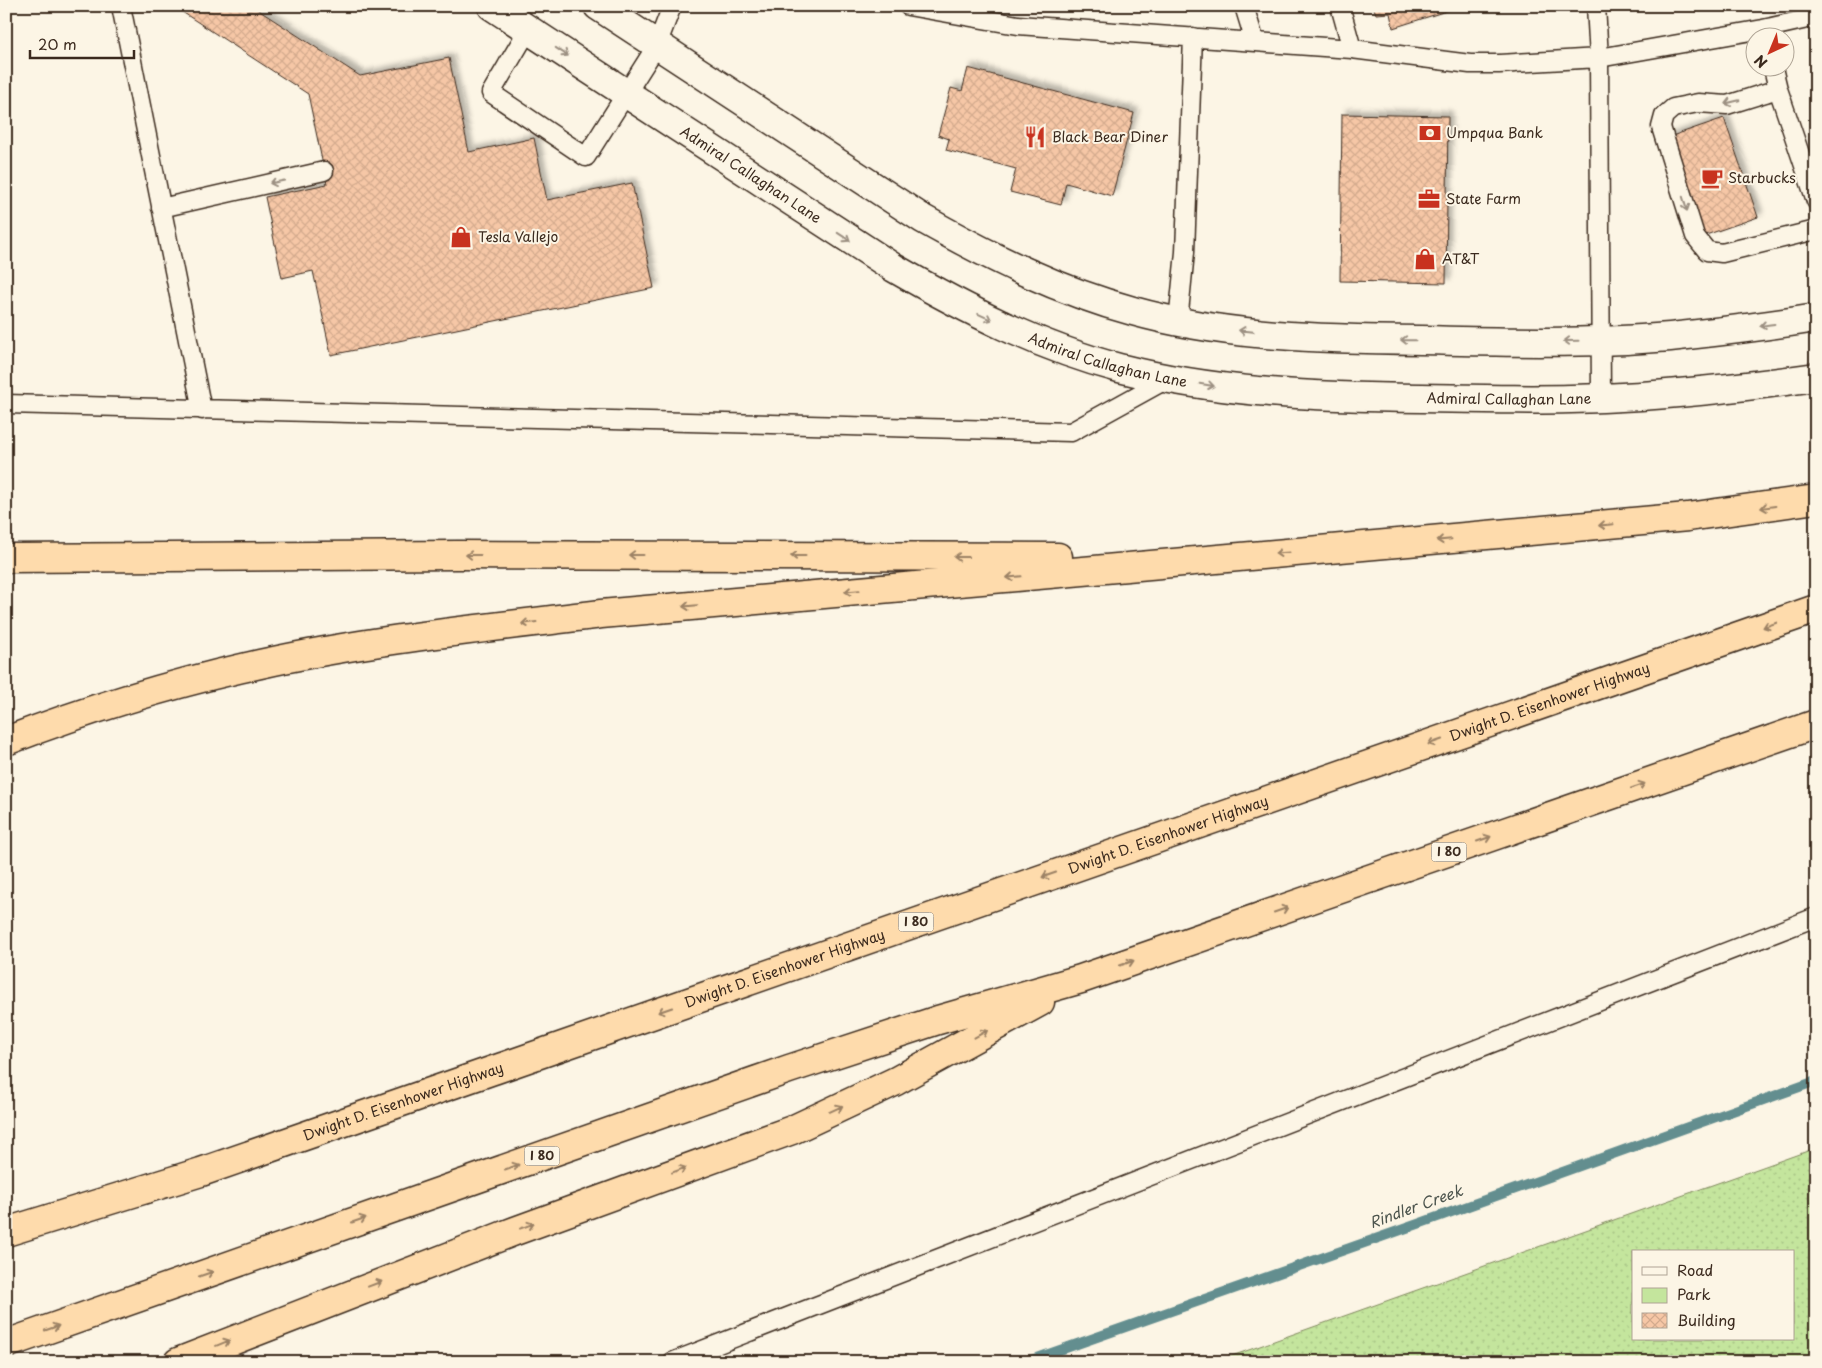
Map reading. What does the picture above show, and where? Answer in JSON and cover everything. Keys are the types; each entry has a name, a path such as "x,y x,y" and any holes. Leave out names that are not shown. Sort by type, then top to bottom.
{"highway":[{"path":"6,741 113,703 183,683 260,664 339,649 601,614 1688,518 1816,498"},
{"path":"6,558 458,554 1220,558"},
{"name":"Dwight D. Eisenhower Highway","path":"6,1232 200,1172 1816,609"},
{"name":"I 80","path":"6,1344 789,1069 938,1020 1081,979 1816,724"},
{"path":"178,1362 523,1227 792,1130 896,1081 1081,979"}],"main road":[{"name":"Admiral Callaghan Lane","path":"492,6 885,263 949,300 1005,327 1065,351 1118,367 1167,379 1236,389 1355,397 1522,400 1601,399 1684,393 1816,377"},
{"path":"598,6 923,219 1029,274 1084,296 1133,312 1178,322 1292,336 1522,342 1678,336 1816,318"}],"lane":[{"path":"121,6 202,410"},
{"path":"528,30 491,92 586,157 657,45 672,6"},
{"path":"908,6 1018,25 1352,49 1470,64 1599,58 1744,36"},
{"path":"1244,6 1255,42"},
{"path":"1340,6 1352,49"},
{"path":"1596,6 1599,58 1601,399"},
{"path":"1780,28 1816,17"},
{"path":"1178,322 1185,252 1193,37"},
{"path":"1775,78 1816,201"},
{"path":"1778,89 1727,105 1698,103 1673,108 1664,116 1661,127 1695,236 1707,251 1722,254 1816,230"},
{"path":"161,208 324,171"},
{"path":"6,404 1071,432 1167,379"},
{"path":"672,1362 1816,917"}],"green space":[{"path":"1816,1148 1816,1362 1215,1362"}],"building":[{"path":"173,6 252,6 360,76 449,58 469,152 534,138 547,200 632,183 654,288 331,355 313,271 282,278 265,197 327,184 308,94"},
{"path":"1373,6 1462,6 1393,28 1390,13 1376,14"},
{"name":"Black Bear Diner","path":"968,68 1134,113 1112,196 1066,183 1061,205 1010,192 1016,169 946,150 949,139 938,135 951,88 962,91"},
{"path":"1342,114 1448,116 1446,283 1340,281"},
{"name":"Starbucks","path":"1724,118 1758,217 1700,237 1666,138"}],"waterway":[{"name":"Rindler Creek","path":"1026,1362 1816,1081"}],"place":[{"name":"Umpqua Bank","path":"1430,133"},
{"name":"Black Bear Diner","path":"1035,137"},
{"name":"Starbucks","path":"1712,178"},
{"name":"State Farm","path":"1429,199"},
{"name":"Tesla Vallejo","path":"461,237"},
{"name":"AT&T","path":"1425,259"}]}
